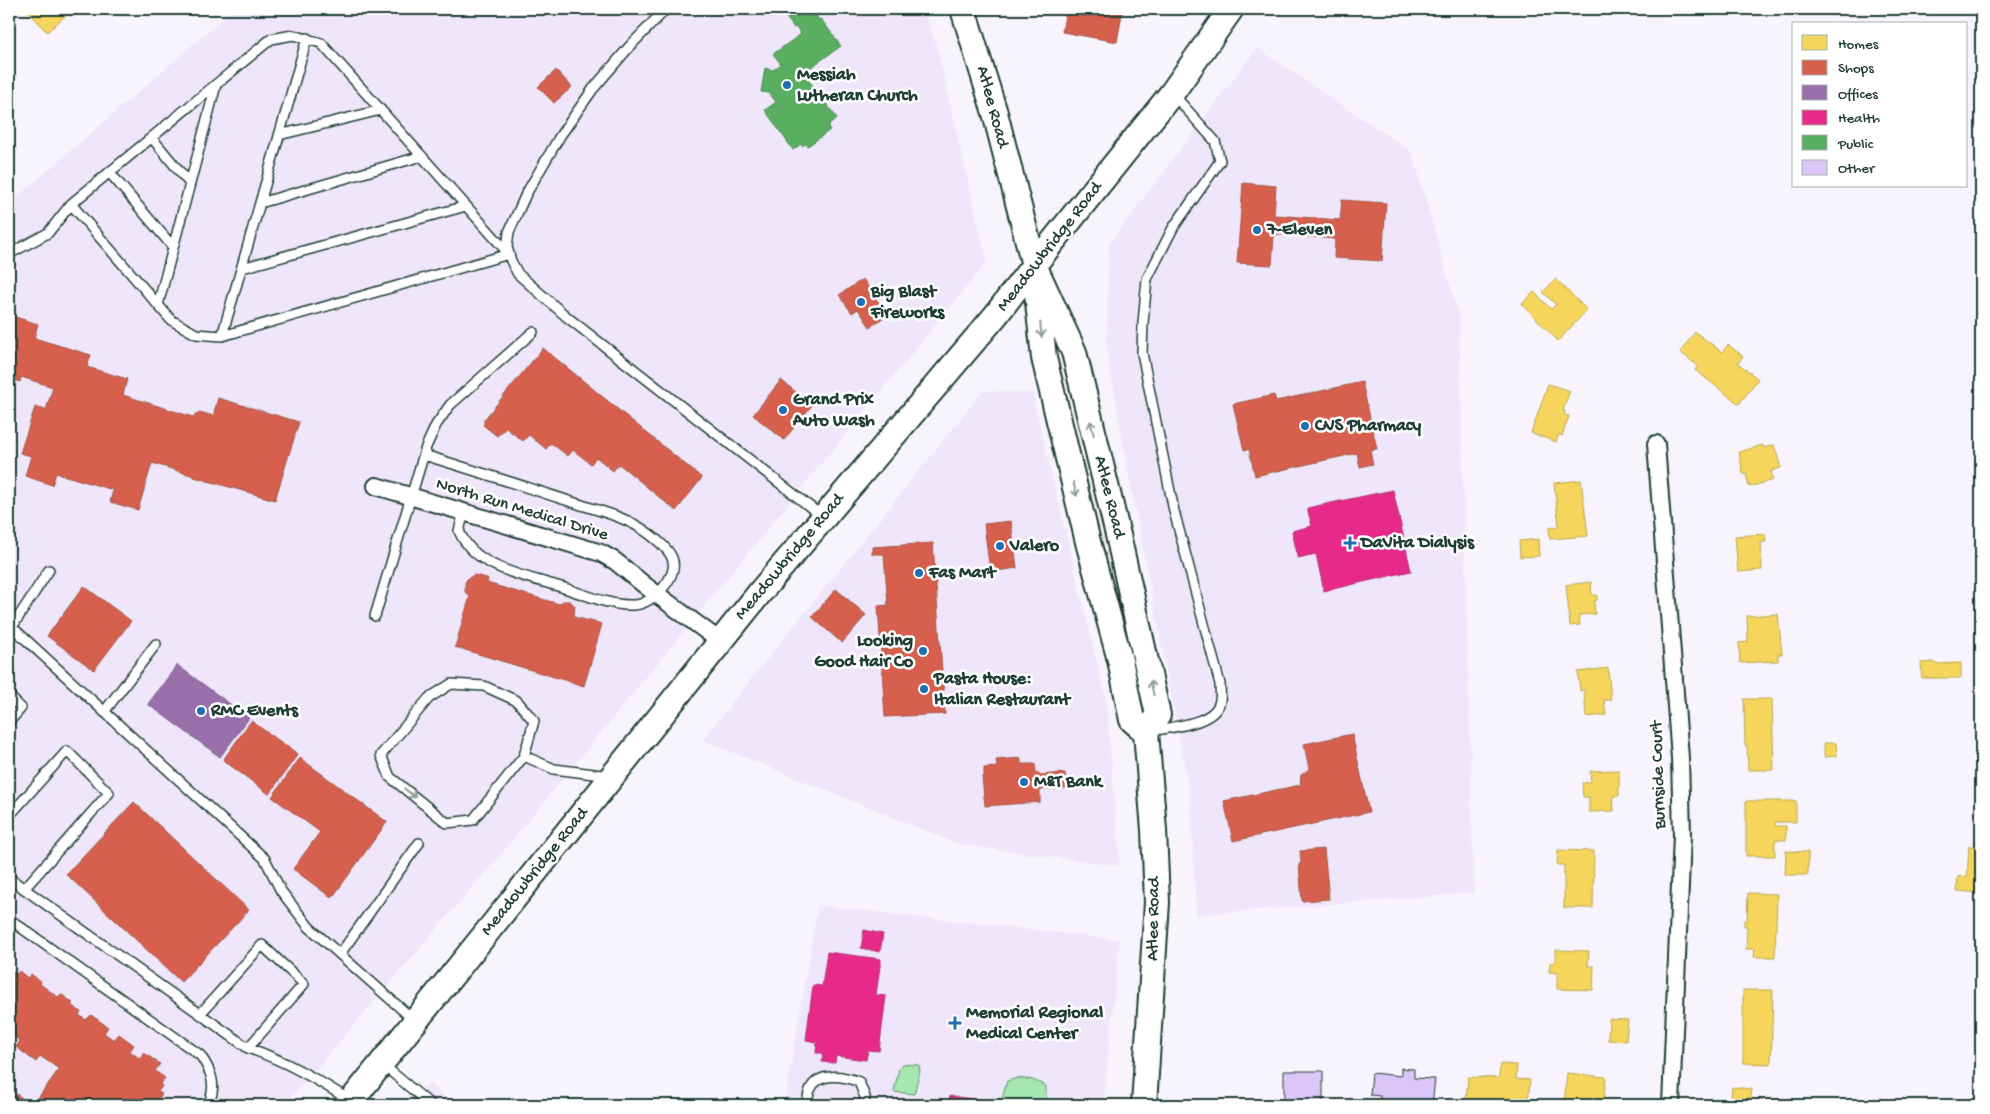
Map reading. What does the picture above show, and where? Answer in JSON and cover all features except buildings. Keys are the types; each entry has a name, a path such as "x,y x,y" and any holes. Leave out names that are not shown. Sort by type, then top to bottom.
{"main road":[{"name":"Atlee Road","path":"963,9 995,113 1034,265 1044,358 1088,542 1120,660 1132,720 1146,732"},
{"name":"Meadowbridge Road","path":"349,1103 823,517 996,315 1172,93 1231,9"},
{"name":"Atlee Road","path":"1034,265 1074,352 1118,535 1158,715 1146,732 1154,830 1157,902 1144,1105"}],"street":[{"name":"Burnside Court","path":"1656,444 1681,768 1682,835 1670,1105"},
{"name":"North Run Medical Drive","path":"376,486 601,553 616,561 721,642"}],"lane":[{"path":"666,9 605,75 560,136 526,194 509,232 507,247 511,261 518,274 567,317 823,517"},
{"path":"9,254 48,233 71,204 271,39 293,35 321,43 509,254"},
{"path":"222,336 307,38"},
{"path":"158,305 216,85"},
{"path":"1146,732 1204,720 1215,712 1220,701 1220,684 1174,511 1142,353 1142,322 1147,279 1173,228 1220,161 1215,141 1172,93"},
{"path":"279,135 381,110"},
{"path":"152,138 190,184"},
{"path":"260,203 422,156"},
{"path":"110,172 173,247"},
{"path":"71,204 171,320 196,334 222,336 509,254"},
{"path":"242,268 466,206"},
{"path":"375,616 424,455 436,425 450,405 533,332"},
{"path":"424,455 616,516 648,532 664,548 672,557 674,565 672,574 658,595 636,605 615,604 498,568 472,551 463,541 458,531 464,512"},
{"path":"49,570 12,627 265,859 287,898 309,926 416,1021"},
{"path":"104,712 156,644"},
{"path":"451,684 484,686 517,702 534,721 524,756 473,820 448,823 390,777 381,756 429,698 451,684"},
{"path":"9,696 21,708 9,722"},
{"path":"9,816 68,752 109,793 24,889"},
{"path":"524,756 554,769 613,776"},
{"path":"340,954 419,843"},
{"path":"9,878 248,1048 277,1058 310,1076 349,1103"},
{"path":"9,919 200,1055 212,1077 214,1090 208,1105"},
{"path":"200,1014 262,945 304,984 248,1048"},
{"path":"382,1064 431,1105"},
{"path":"807,1105 809,1092 813,1084 829,1076 846,1076 859,1082 865,1097 864,1105"}],"shaded area":[{"path":"234,9 923,9 936,44 987,262 496,860 285,1105 9,1105 9,204"},
{"path":"1257,48 1412,152 1459,316 1474,893 1196,915 1191,800 1123,445 1106,345 1109,244"},
{"path":"983,391 1032,393 1106,699 1120,866 961,845 702,740"},
{"name":"Memorial Regional Medical Center","path":"818,905 1120,940 1103,1105 784,1105"},
{"path":"429,1083 455,1105 410,1105"}],"green space":[{"path":"903,1064 919,1065 920,1071 914,1094 894,1092 899,1068"},
{"path":"1018,1078 1033,1080 1046,1086 1046,1101 1043,1105 1004,1105 1001,1103 1007,1081"}],"place":[{"name":"Messiah Lutheran Church","path":"787,85"},
{"name":"7-Eleven","path":"1257,230"},
{"name":"Big Blast Fireworks","path":"861,302"},
{"name":"Grand Prix Auto Wash","path":"783,410"},
{"name":"CVS Pharmacy","path":"1305,426"},
{"name":"DaVita Dialysis","path":"1350,543"},
{"name":"Valero","path":"1000,546"},
{"name":"Fas Mart","path":"919,573"},
{"name":"Looking Good Hair Co","path":"923,651"},
{"name":"Pasta House: Italian Restaurant","path":"924,689"},
{"name":"RMC Events","path":"201,711"},
{"name":"M&T Bank","path":"1024,782"},
{"name":"Memorial Regional Medical Center","path":"955,1023"}]}
